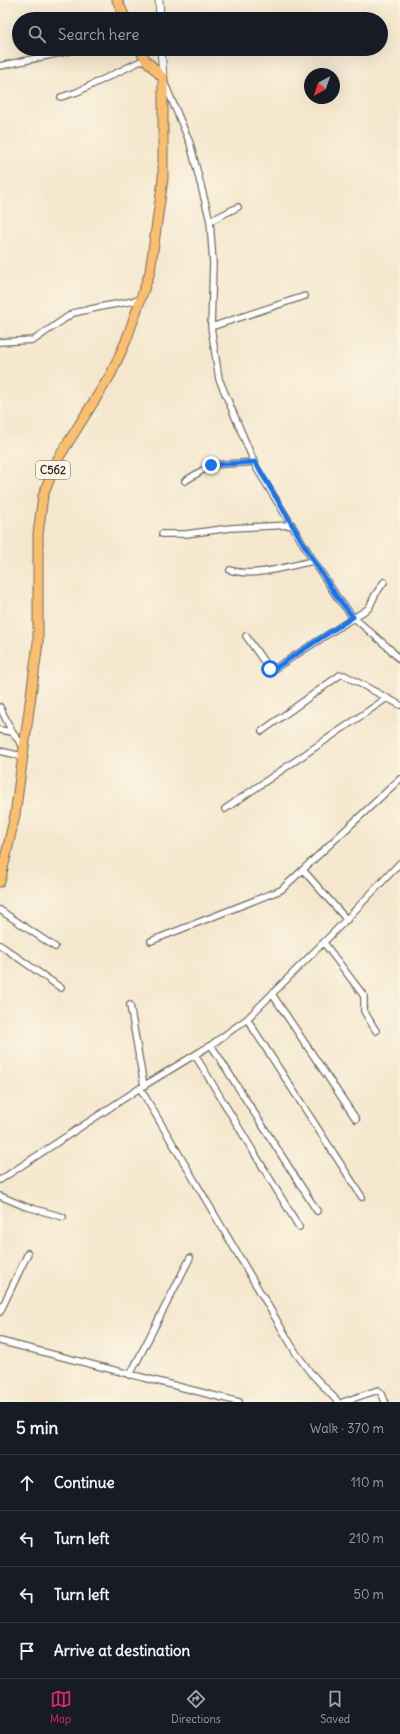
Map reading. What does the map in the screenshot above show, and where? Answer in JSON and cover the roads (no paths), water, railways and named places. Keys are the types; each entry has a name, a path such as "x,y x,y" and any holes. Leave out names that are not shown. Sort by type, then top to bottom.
{"main road":[{"path":"117,0 123,12"},
{"path":"144,56 163,78"},
{"name":"C562","path":"0,878 15,815 23,746 38,643 38,534 43,496 56,462 111,374 126,341 150,272 163,179 163,78"}],"street":[{"path":"159,0 160,12"},
{"path":"0,66 46,56"},
{"path":"161,56 163,78 190,143 210,220 212,263 211,327 219,379 255,462 313,561 337,597 353,617 390,649 400,660"},
{"path":"61,97 77,92 145,59"},
{"path":"210,220 238,207"},
{"path":"211,327 305,296"},
{"path":"0,342 34,340 73,313 140,300"},
{"path":"185,481 211,465 255,462"},
{"path":"162,534 186,534 230,528 292,525"},
{"path":"230,570 239,573 250,573 313,561"},
{"path":"246,636 267,666 274,669 369,608 384,582"},
{"path":"262,731 340,675 344,675 400,705"},
{"path":"225,809 387,698"},
{"path":"0,707 12,732 23,746"},
{"path":"0,730 12,732"},
{"path":"0,751 22,756"},
{"path":"151,941 281,890 400,778"},
{"path":"0,1180 142,1087 211,1045 247,1019 324,943 400,863"},
{"path":"303,870 346,920"},
{"path":"0,910 55,946"},
{"path":"324,943 364,996 364,1011 376,1032"},
{"path":"0,945 61,988"},
{"path":"272,994 356,1120"},
{"path":"130,1005 142,1087 296,1353 310,1372 338,1402"},
{"path":"247,1019 362,1197"},
{"path":"211,1045 317,1211"},
{"path":"195,1055 299,1227"},
{"path":"0,1196 24,1206 63,1218"},
{"path":"0,1312 28,1253"},
{"path":"130,1375 190,1258"},
{"path":"0,1341 239,1402"},
{"path":"343,1402 378,1390 382,1394 385,1402"}]}
